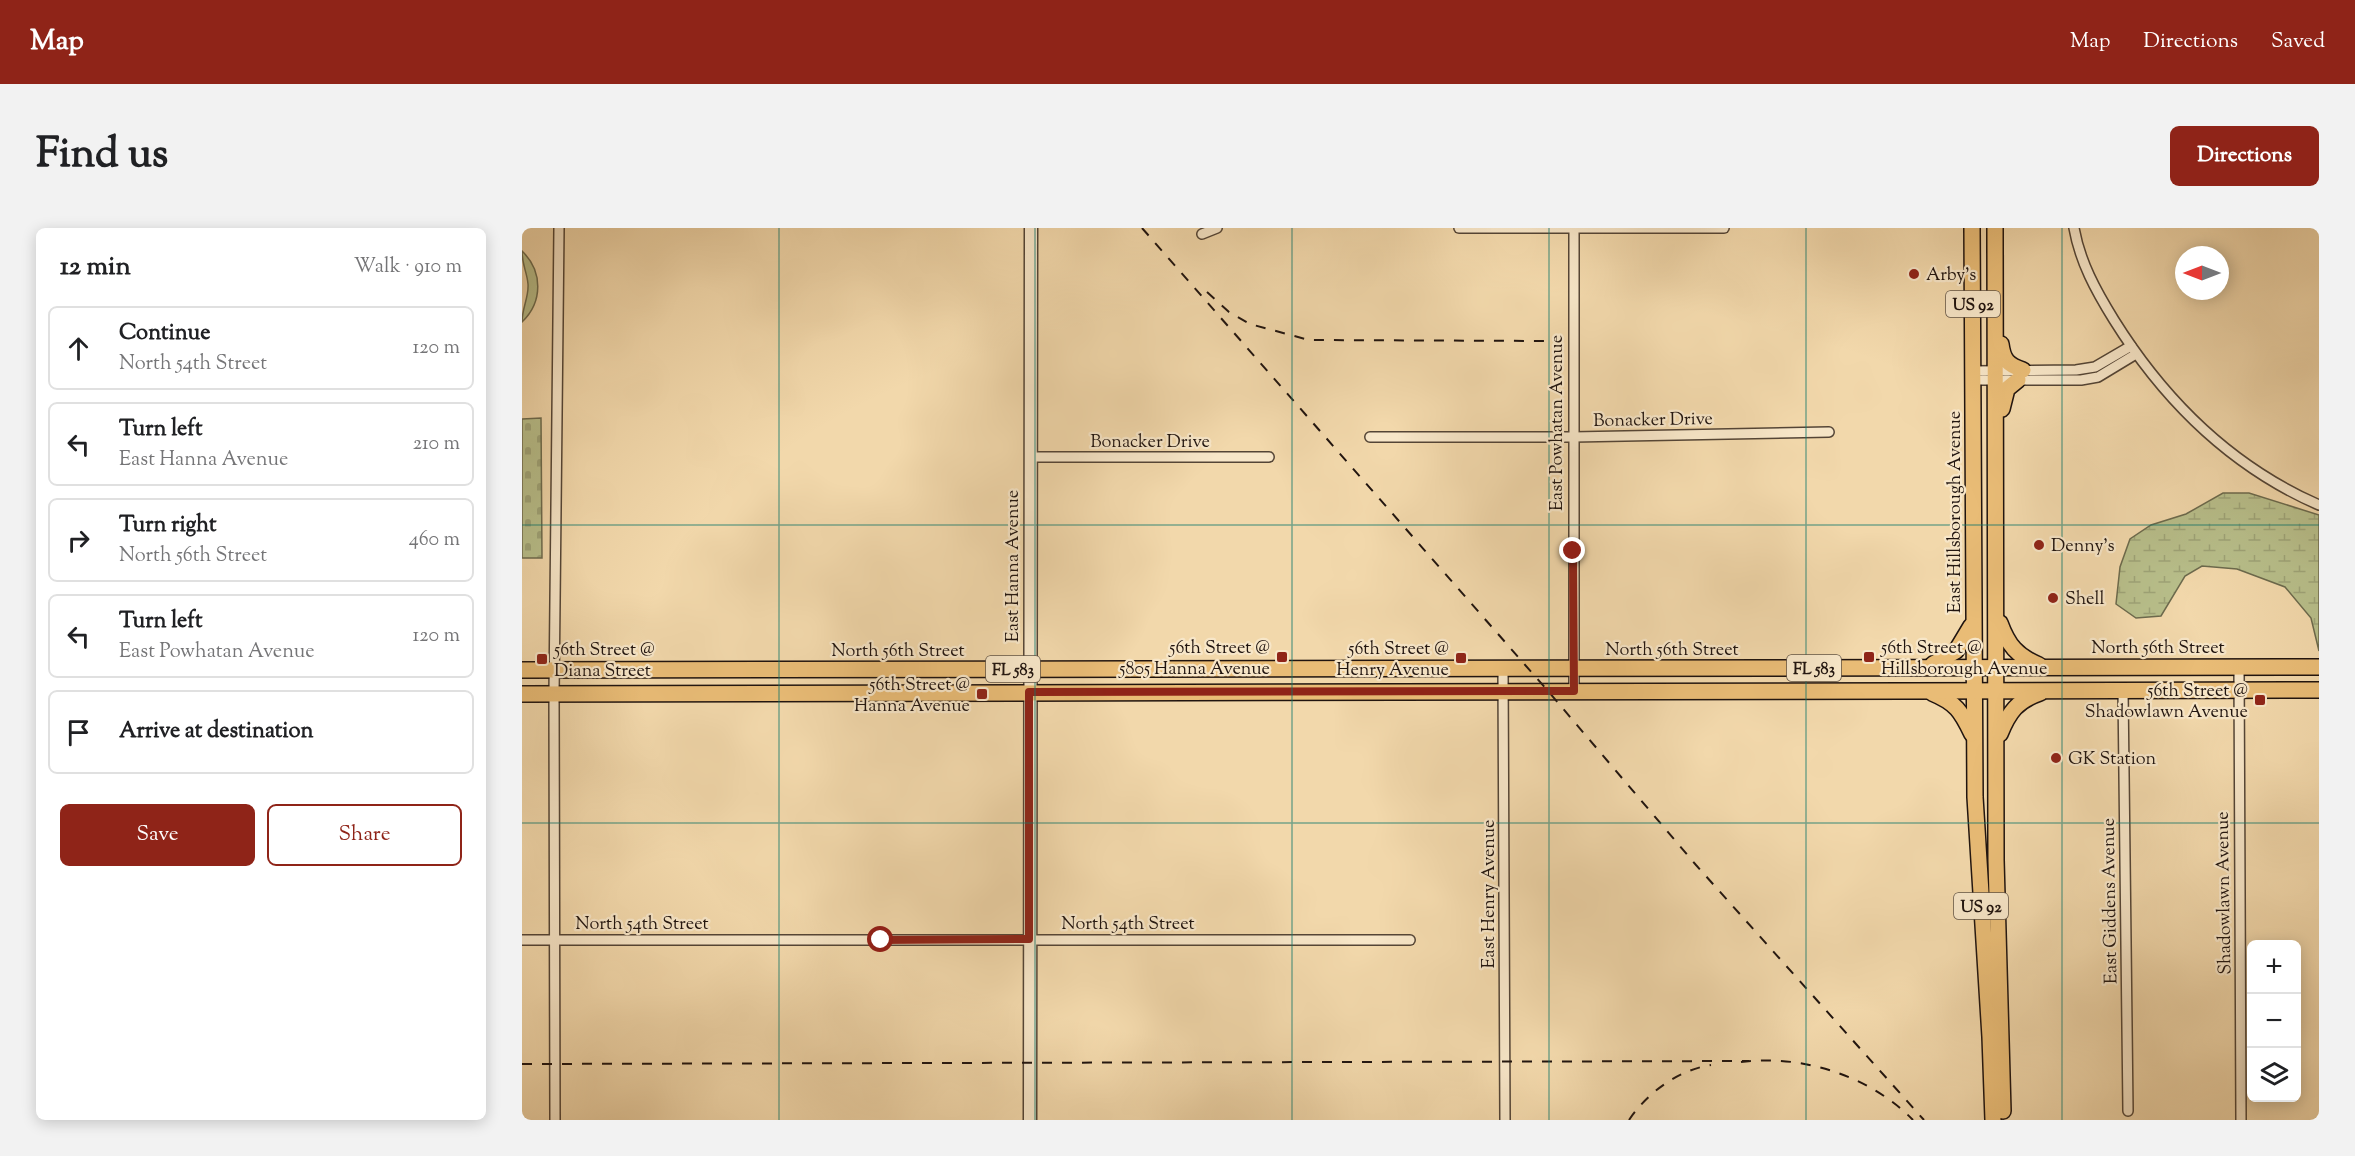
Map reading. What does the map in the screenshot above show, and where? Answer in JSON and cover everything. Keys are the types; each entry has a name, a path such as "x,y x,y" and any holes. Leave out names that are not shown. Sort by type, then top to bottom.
{"main road":[{"name":"East Hillsborough Avenue","path":"1972,228 1974,739 1976,823 1990,1036 1993,1120"},
{"name":"US 92","path":"1995,228 1996,860 2003,1120"},
{"path":"1996,322 2003,358 2021,375 2007,388 2003,397 1996,442"},
{"path":"1997,615 2006,638 2014,650 2023,658 2043,667"},
{"path":"1924,668 1946,659 1956,651 1968,635 1973,617"},
{"name":"North 56th Street","path":"522,670 2319,667"},
{"path":"1266,669 1266,692"},
{"path":"849,670 849,693"},
{"path":"1997,740 2007,716 2016,704 2048,690"},
{"name":"FL 583","path":"522,694 2319,690"},
{"path":"1927,691 1950,700 1959,709 1974,739"}],"street":[{"path":"555,1120 554,670 559,228"},
{"name":"East Hanna Avenue","path":"1030,1120 1031,228"},
{"path":"1202,234 1217,228"},
{"path":"1459,228 1724,228"},
{"path":"2074,228 2088,275 2133,350 2158,383 2208,434 2265,477 2319,505"},
{"name":"East Powhatan Avenue","path":"1574,229 1574,691"},
{"path":"1973,375 2021,375 2080,380 2097,377 2133,350"},
{"name":"Bonacker Drive","path":"1370,437 1573,437 1829,432"},
{"name":"Bonacker Drive","path":"1030,457 1269,457"},
{"name":"Shadowlawn Avenue","path":"2239,666 2241,1120"},
{"name":"East Henry Avenue","path":"1503,669 1504,1120"},
{"name":"East Giddens Avenue","path":"2123,690 2128,1111"},
{"name":"North 54th Street","path":"522,940 1410,940"}],"green space":[{"path":"522,251 534,268 538,286 534,305 522,322 528,289"},
{"path":"541,418 542,558 522,558 522,419"},
{"path":"2223,493 2249,493 2319,515 2319,651 2311,618 2285,587 2237,569 2202,566 2185,576 2161,616 2136,618 2116,604 2120,567 2130,539 2151,525 2186,514"}],"railway":[{"path":"1142,228 1548,691 1696,865 1924,1120"},
{"path":"1207,292 1229,312 1250,324 1309,340 1548,341"},
{"path":"1741,1062 1764,1060 1788,1062 1811,1065 1834,1072 1877,1091 1913,1120"},
{"path":"522,1064 1749,1061"},
{"path":"1629,1120 1636,1110 1664,1084 1687,1072 1711,1065"}],"place":[{"name":"Arby's","path":"1914,274"},
{"name":"Denny's","path":"2039,545"},
{"name":"Shell","path":"2053,598"},
{"name":"56th Street @ 5805 Hanna Avenue","path":"1282,657"},
{"name":"56th Street @ Hillsborough Avenue","path":"1869,657"},
{"name":"56th Street @ Henry Avenue","path":"1461,658"},
{"name":"56th Street @ Diana Street","path":"542,659"},
{"name":"56th Street @ Hanna Avenue","path":"982,694"},
{"name":"56th Street @ Shadowlawn Avenue","path":"2260,700"},
{"name":"GK Station","path":"2056,758"}],"route":[{"path":"881,940 1029,939 1029,692 1574,691 1573,551"}]}
